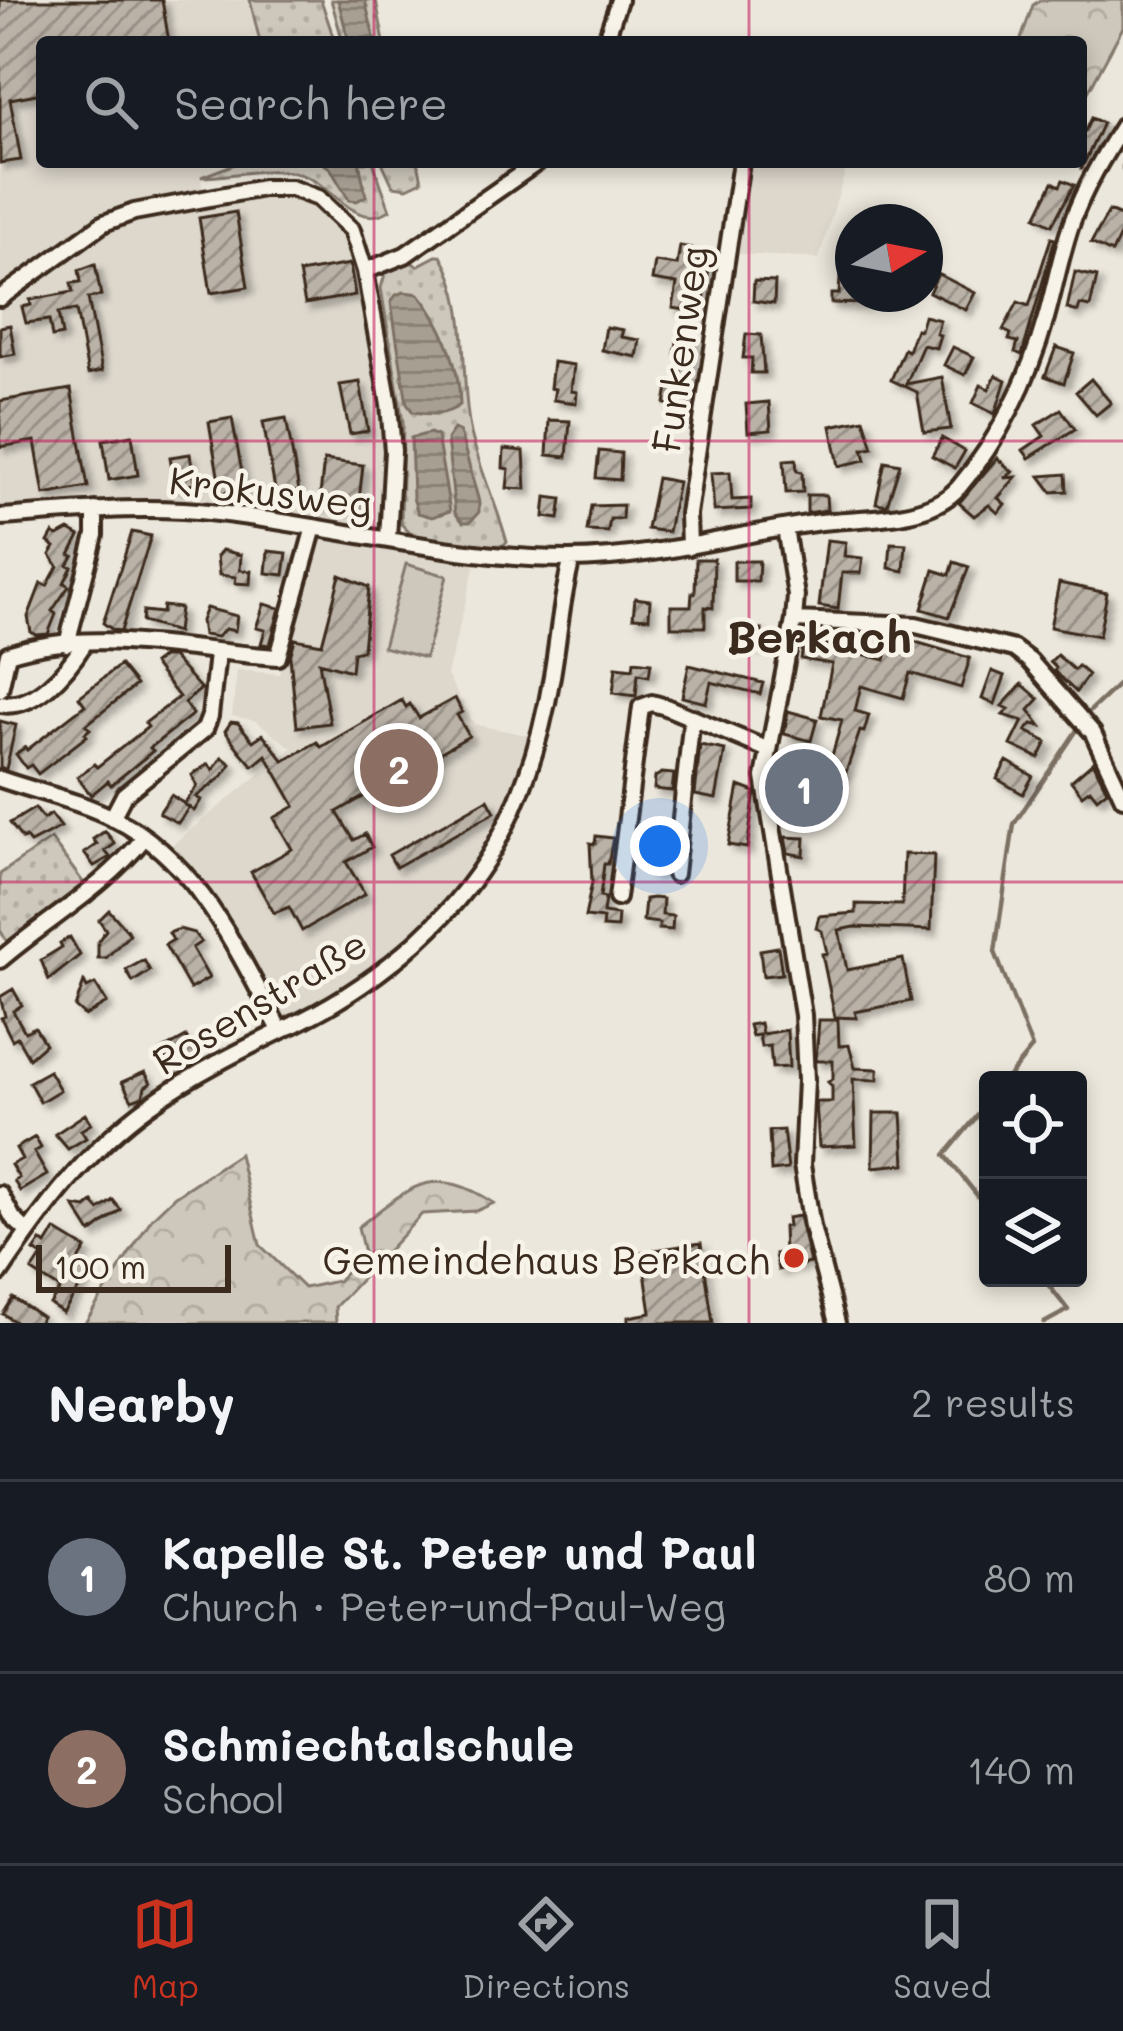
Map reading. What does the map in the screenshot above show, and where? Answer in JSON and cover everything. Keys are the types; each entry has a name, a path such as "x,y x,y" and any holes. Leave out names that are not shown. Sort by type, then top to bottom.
{"street":[{"path":"607,36 619,0"},
{"name":"Krokusweg","path":"0,517 95,510 216,512 478,553 572,559 689,547 931,505 955,492 980,461 1014,402 1044,325 1072,220 1123,125"},
{"path":"365,271 405,255 529,168"},
{"name":"Funkenweg","path":"689,547 688,514 740,168"},
{"path":"0,298 104,223 134,212 263,188 291,188 319,198 352,230 365,271 391,428 388,539"},
{"path":"67,644 95,536 95,510"},
{"path":"0,689 8,654 67,644 159,645 278,658 314,527"},
{"path":"785,528 796,596 794,620 764,777 803,1015 802,1165 812,1227 837,1323"},
{"name":"Rosenstraße","path":"0,1273 64,1182 107,1139 152,1103 322,1008 404,951 448,910 501,835 524,788 540,737 572,559"},
{"path":"794,620 916,625 999,643 1030,661 1093,733 1123,798"},
{"path":"0,704 26,702 70,667 84,644"},
{"path":"112,818 124,795 205,729 217,653"},
{"path":"617,898 638,712 652,703 769,750"},
{"path":"676,874 692,717"},
{"path":"0,779 112,818 144,838 206,902 280,1030"},
{"path":"0,960 91,893 144,838"},
{"path":"0,1194 13,1218 28,1232"}],"shaded area":[{"path":"0,0 250,0 259,36 36,36 36,168 224,168 201,177 203,198 263,188 318,198 352,230 389,404 388,539 478,553 447,675 474,724 540,738 523,788 466,888 386,967 280,1030 220,921 162,853 292,748 256,721 232,716 237,670 279,674 317,528 216,512 0,517"},
{"path":"338,0 365,0 374,36 347,36"},
{"path":"330,168 360,168 366,196 349,200"},
{"path":"746,168 846,168 819,259 741,254 734,244"},
{"path":"404,292 419,294 448,346 460,405 449,411 413,412 407,404 391,302"},
{"path":"454,429 460,432 479,502 479,512 470,522 463,522 455,513 447,439"},
{"path":"437,436 450,511 432,517 418,513 413,498 411,438"}],"green space":[{"path":"250,0 321,0 333,36 259,36"},
{"path":"331,0 376,0 383,36 341,36"},
{"path":"1041,0 1123,0 1123,27 1087,94 1087,36 1022,36 1033,5"},
{"path":"224,168 375,168 390,210 378,215 356,212 295,173 201,177"},
{"path":"385,168 419,168 422,181 407,188 393,186"},
{"path":"441,256 457,297 471,433 507,542 498,549 414,537 401,524 403,422 381,288 385,274"},
{"path":"406,564 447,576 425,658 383,647"},
{"path":"51,839 91,893 12,950 0,930 0,874"},
{"path":"239,1154 260,1245 304,1288 337,1281 364,1253 358,1227 407,1191 437,1182 453,1184 494,1203 476,1211 422,1214 335,1307 336,1323 85,1323 152,1218 175,1196"}],"building":[{"path":"0,0 162,0 168,36 36,36 36,94 10,99 21,160 0,163"},
{"path":"1091,118 1103,123 1087,157"},
{"path":"1063,180 1074,185 1052,225 1036,217 1053,182 1060,186"},
{"path":"1109,211 1123,217 1112,253 1091,243"},
{"path":"236,212 248,287 211,293 199,218"},
{"path":"1051,238 1055,239 1022,355 1015,352 1018,342 1009,340 1011,334 1003,330 1018,302 1029,306"},
{"path":"680,246 691,248 689,259 710,262 702,313 673,308 677,284 652,280 655,262 677,265"},
{"path":"95,264 101,296 88,298 102,371 88,374 76,310 58,313 62,335 52,337 49,320 26,323 22,307 31,305 30,300 73,292 71,283 81,282 79,270"},
{"path":"350,264 355,295 305,304 299,273"},
{"path":"1075,272 1097,277 1090,307 1080,305 1078,312 1067,309"},
{"path":"943,277 975,293 966,310 943,299"},
{"path":"754,281 775,282 774,304 753,301"},
{"path":"924,316 940,320 936,334 940,335 936,348 923,345 906,384 942,377 951,429 924,432 917,392 891,380"},
{"path":"10,325 15,354 0,357 0,327"},
{"path":"606,327 623,330 621,337 640,340 637,357 602,350"},
{"path":"746,334 761,335 764,373 751,373 752,358 743,358"},
{"path":"678,336 695,338 687,421 672,419 674,405 665,404 669,381 679,383 683,355 675,354"},
{"path":"953,347 974,357 965,375 944,365"},
{"path":"1056,347 1074,353 1064,383 1045,376"},
{"path":"553,362 574,365 571,391 577,392 576,403 553,400"},
{"path":"996,375 1006,380 995,414 973,403 981,385 989,389"},
{"path":"1091,379 1111,403 1096,415 1076,392"},
{"path":"360,382 368,431 350,434 340,385"},
{"path":"71,389 88,487 44,495 35,441 0,447 0,401"},
{"path":"769,402 771,430 748,432 746,404"},
{"path":"1061,409 1075,429 1029,458 1023,450 1044,436 1036,425"},
{"path":"232,418 245,489 221,493 209,422"},
{"path":"286,418 299,491 276,495 263,422"},
{"path":"864,419 873,447 863,449 866,460 839,466 831,426"},
{"path":"549,420 570,421 567,457 547,455"},
{"path":"132,435 138,475 109,480 103,440"},
{"path":"942,438 965,451 955,468 932,456"},
{"path":"504,449 524,451 526,489 507,488"},
{"path":"599,451 621,453 620,480 596,478"},
{"path":"190,454 195,484 175,487 170,457"},
{"path":"997,458 1013,472 1004,478 1016,477 998,498 1005,504 998,513 989,505 974,516 959,503"},
{"path":"796,459 803,492 786,493 784,460"},
{"path":"324,460 363,465 358,509 319,504"},
{"path":"885,461 900,464 887,505 876,503"},
{"path":"730,472 732,500 751,499 751,509 714,511 711,473"},
{"path":"1066,474 1067,491 1052,492 1040,476"},
{"path":"657,478 678,482 668,532 647,529"},
{"path":"807,495 826,495 827,510 807,513"},
{"path":"546,497 562,499 559,519 544,517"},
{"path":"623,505 622,519 610,519 608,532 587,531 591,506"},
{"path":"69,530 80,536 70,555 68,565 72,567 64,583 69,586 52,611 56,614 48,634 37,635 31,632 28,617 41,583 47,586 58,566 50,555 55,547 48,542 53,533 58,536"},
{"path":"132,532 151,536 121,631 113,630 103,623"},
{"path":"827,540 846,542 844,556 863,558 861,573 842,573 838,609 819,606"},
{"path":"891,543 906,544 904,571 889,568"},
{"path":"222,550 241,555 240,570 251,571 250,584 219,575 217,556"},
{"path":"268,551 287,553 284,575 266,573"},
{"path":"696,559 714,559 713,608 705,607 705,627 671,627 671,606 691,606"},
{"path":"734,561 759,561 758,581 734,581"},
{"path":"954,562 969,567 949,617 922,609 934,570 950,575"},
{"path":"340,575 369,587 363,650 353,652 351,671 319,662 330,723 297,727 290,657 295,639 322,644"},
{"path":"1059,583 1107,593 1099,636 1050,627"},
{"path":"635,598 650,600 649,618 633,617"},
{"path":"264,604 280,608 270,645 261,644 265,630 256,628"},
{"path":"163,606 180,608 177,632 142,622 143,611 162,613"},
{"path":"206,608 237,616 235,631 225,629 217,637 203,635"},
{"path":"744,629 762,629 762,647 745,647"},
{"path":"892,635 970,658 961,688 910,673 903,698 861,686 855,711 869,715 864,732 860,731 845,775 828,770 842,720 821,716 832,664 801,659 804,639 885,660"},
{"path":"1057,655 1088,675 1076,692 1054,671 1050,662"},
{"path":"172,657 201,689 184,703 193,714 111,785 108,781 91,795 77,777 148,727 145,723 179,697 153,664"},
{"path":"634,661 651,663 649,676 638,674 636,696 613,693 616,667 633,669"},
{"path":"120,665 136,685 86,725 90,729 87,736 38,774 31,765 26,768 16,754 85,705 79,697"},
{"path":"689,665 763,683 760,694 711,682 706,703 682,697"},
{"path":"992,671 1005,676 995,704 982,699"},
{"path":"1022,684 1039,699 1029,710 1041,726 1032,724 1026,731 1047,742 1039,758 1011,745 1023,721 1003,715 1009,709 1002,706"},
{"path":"455,698 462,712 457,715 469,736 337,812 354,840 365,834 372,847 346,862 365,894 302,931 289,907 274,913 251,872 292,849 274,818 295,806 266,755 253,766 240,751 225,731 231,722 238,723 253,741 263,734 284,761 317,742 321,747 402,700 419,718"},
{"path":"788,711 817,719 811,741 784,734"},
{"path":"0,721 16,725 6,769 0,768"},
{"path":"700,745 725,750 716,799 695,795"},
{"path":"222,757 231,764 196,797 201,800 194,811 184,804 197,786 192,775 208,764 213,770"},
{"path":"1007,761 1033,776 1023,794 997,779"},
{"path":"1093,762 1107,790 1097,798 1090,789 1082,795 1071,781"},
{"path":"674,774 672,791 654,789 655,777"},
{"path":"812,779 814,809 796,810 794,781"},
{"path":"739,786 755,792 747,848 728,845"},
{"path":"171,795 189,807 178,823 159,813"},
{"path":"488,799 495,812 396,867 389,855"},
{"path":"35,808 43,819 51,814 61,827 30,843 10,823"},
{"path":"105,831 115,844 105,851 110,857 94,866 84,853"},
{"path":"647,835 665,837 658,874 647,872"},
{"path":"596,836 613,838 600,897 605,898 603,913 618,915 617,928 602,927 603,919 585,917 592,882 590,843 595,844"},
{"path":"785,837 805,838 804,856 788,853"},
{"path":"904,854 934,855 931,930 839,930 847,970 903,959 911,1001 855,1012 857,1018 835,1017 822,954 827,953 822,931 816,928 819,916 856,913 856,904 902,905"},
{"path":"645,899 663,899 662,915 673,916 672,930 643,921"},
{"path":"109,910 130,934 106,958 98,958 98,941 106,930 99,920"},
{"path":"179,929 194,933 201,942 192,948 209,978 190,989 165,945 173,940 169,933"},
{"path":"70,937 80,955 49,980 41,960"},
{"path":"778,947 782,974 763,976 760,950"},
{"path":"144,960 150,971 133,982 126,970"},
{"path":"84,982 87,988 95,984 107,1003 85,1016 75,1007"},
{"path":"13,989 22,1005 13,1011 25,1032 35,1027 45,1044 29,1058 17,1037 12,1040 1,1018 5,1016 0,997"},
{"path":"819,1020 838,1020 839,1046 849,1045 855,1068 878,1069 878,1080 853,1079 856,1145 819,1147 816,1102 832,1102 828,1082 833,1079 833,1061 816,1061"},
{"path":"760,1023 762,1034 787,1030 789,1067 772,1068 770,1046 761,1047 759,1035 752,1036 749,1025"},
{"path":"186,1037 197,1057 172,1071 161,1051"},
{"path":"49,1071 60,1090 40,1102 29,1082"},
{"path":"145,1072 151,1083 143,1096 132,1100 122,1082"},
{"path":"874,1113 902,1113 905,1164 873,1167"},
{"path":"85,1114 91,1124 81,1130 86,1138 68,1149 55,1134"},
{"path":"783,1130 788,1169 771,1171 769,1131"},
{"path":"35,1137 41,1148 34,1152 47,1175 20,1191 11,1165 22,1159 16,1148"},
{"path":"113,1200 121,1210 91,1233 74,1206 86,1208 93,1202 99,1210"},
{"path":"799,1216 810,1263 778,1270 775,1254 784,1252 783,1227 788,1226 787,1218"},
{"path":"55,1230 86,1249 76,1265 89,1273 63,1313 50,1304 60,1289 32,1271 42,1256 34,1251 41,1241 46,1245"},
{"path":"701,1243 713,1323 628,1323 628,1317 651,1313 642,1252"},
{"path":"13,1298 42,1317 38,1323 17,1323 3,1314"}],"waterway":[{"path":"1013,1071 1032,1048 995,952 1014,824 1089,712 1123,680"},
{"path":"979,1114 945,1155 979,1198"},
{"path":"1044,1323 1068,1310 1050,1287"}],"place":[{"name":"Schmiechtalschule","path":"399,768"},
{"name":"Kapelle St. Peter und Paul","path":"804,788"},
{"name":"Gemeindehaus Berkach","path":"794,1258"}],"district":[{"name":"Berkach","path":"819,635"}]}
